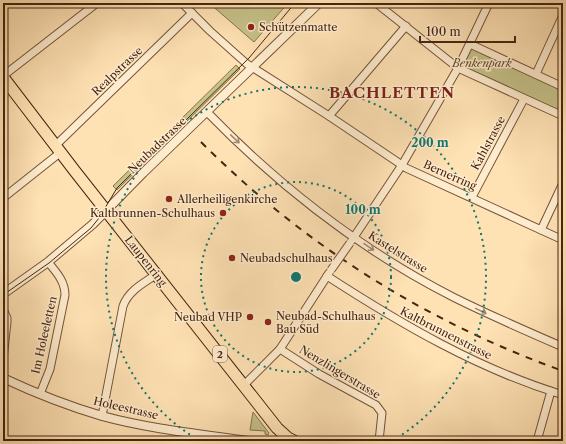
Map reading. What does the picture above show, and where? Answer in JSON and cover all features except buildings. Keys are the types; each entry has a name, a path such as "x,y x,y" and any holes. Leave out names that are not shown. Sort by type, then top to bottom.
{"main road":[{"name":"Laupenring","path":"3,76 277,428 288,438 294,441"}],"street":[{"path":"3,76 97,3"},
{"name":"Bernerring","path":"182,3 210,32 252,68 329,116 402,165 563,240"},
{"name":"Neubadstrasse","path":"3,294 48,262 107,211 319,3"},
{"path":"376,3 458,68 563,116"},
{"path":"244,386 280,349 402,165 458,68 489,3"},
{"name":"Realpstrasse","path":"3,198 59,148 192,13"},
{"path":"536,74 563,15"},
{"path":"329,116 406,26"},
{"path":"470,44 563,87"},
{"name":"Kahlstrasse","path":"472,197 524,99"},
{"name":"Kastelstrasse","path":"207,112 279,180 352,240 452,297 563,347"},
{"path":"541,230 563,183"},
{"name":"Im Holeeletten","path":"40,394 50,369 65,295 62,280 48,262"},
{"name":"Kaltbrunnenstrasse","path":"329,273 379,310 443,346 484,366 563,394"},
{"path":"102,416 123,306 126,298 130,293 156,274"},
{"path":"3,309 7,322 3,359"},
{"name":"Nenzlingerstrasse","path":"280,349 319,374 376,405 382,413 379,441"},
{"name":"Holeestrasse","path":"3,378 40,394 102,416 153,426 249,441"},
{"path":"537,441 551,391"}],"green space":[{"name":"Schützenmatte","path":"209,3 288,3 254,42"},
{"name":"Benkenpark","path":"472,42 563,84 563,116 460,68"},
{"path":"236,65 240,69 117,190 113,186"},
{"path":"253,412 269,433 268,435 265,434 265,431 250,430"}],"tram line":[{"path":"3,295 49,263 91,228 99,218 117,188 249,58 295,3"}],"railway":[{"path":"201,142 282,214 325,247 369,277 415,304 463,329 512,351 563,371"}],"place":[{"name":"Schützenmatte","path":"251,27"},
{"name":"Allerheiligenkirche","path":"169,199"},
{"name":"Kaltbrunnen-Schulhaus","path":"223,213"},
{"name":"Neubadschulhaus","path":"232,258"},
{"name":"Neubad VHP","path":"250,317"},
{"name":"Neubad-Schulhaus Bau Süd","path":"268,322"}],"district":[{"name":"BACHLETTEN","path":"392,93"}]}
